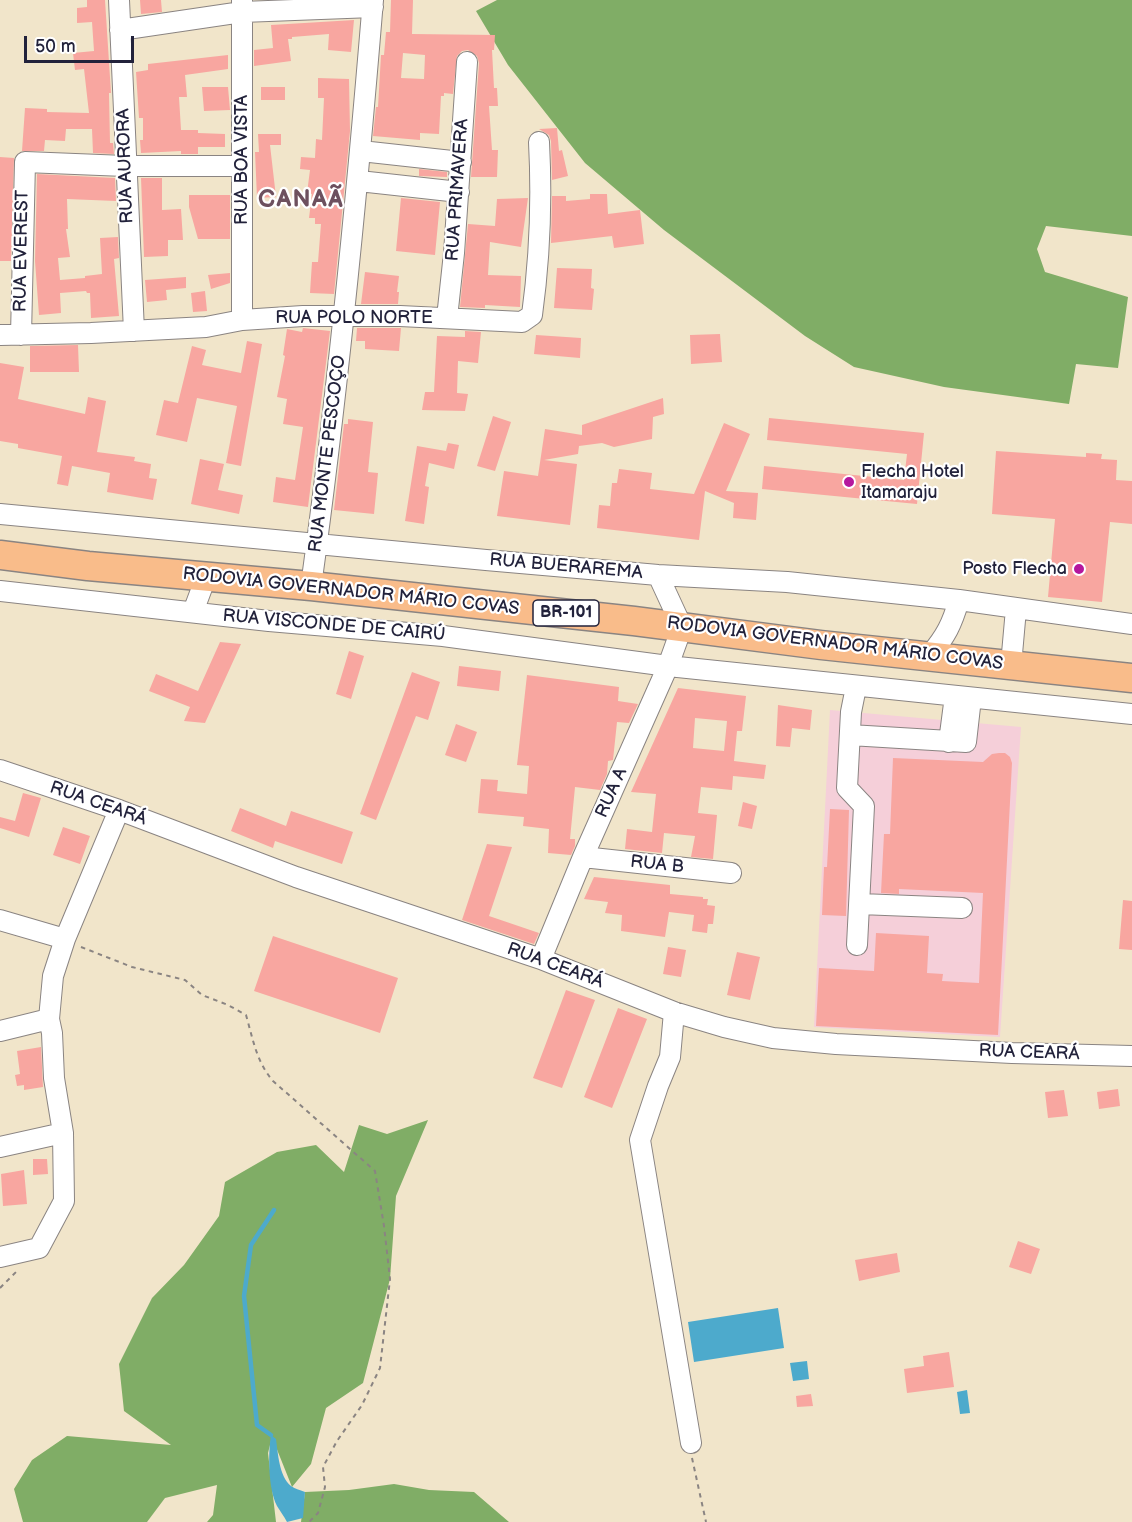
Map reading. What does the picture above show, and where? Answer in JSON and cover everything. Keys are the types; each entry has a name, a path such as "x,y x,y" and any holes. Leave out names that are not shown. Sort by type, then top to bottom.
{"highway":[{"name":"RODOVIA GOVERNADOR MÁRIO COVAS","path":"0,555 88,566 311,586 682,627 821,645 1132,678"}],"street":[{"name":"RUA AURORA","path":"119,0 134,331"},
{"path":"120,30 242,6 373,3"},
{"name":"RUA MONTE PESCOÇO","path":"311,586 345,316 359,181 373,3"},
{"name":"RUA BOA VISTA","path":"242,6 242,320"},
{"name":"RUA PRIMAVERA","path":"447,318 459,192 467,62"},
{"name":"RUA POLO NORTE","path":"0,335 206,327 242,320 303,316 447,318 522,322 532,315 540,253 542,192 539,142"},
{"path":"361,152 461,162"},
{"name":"RUA EVEREST","path":"21,335 24,167 27,161 125,166"},
{"path":"125,166 242,166"},
{"path":"359,181 459,192"},
{"name":"RUA BUERAREMA","path":"0,514 316,545 658,574 787,582 959,600 1132,624"},
{"path":"658,574 682,627"},
{"path":"193,612 206,577"},
{"name":"RUA VISCONDE DE CAIRÚ","path":"0,591 269,621 443,636 668,666 1132,714"},
{"path":"930,655 945,638 959,600"},
{"path":"1011,664 1016,609"},
{"name":"RUA A","path":"541,959 668,666 682,627"},
{"path":"856,687 851,712 847,788 864,806 857,945"},
{"path":"850,735 949,742 963,697"},
{"name":"RUA CEARÁ","path":"0,770 119,810 296,877 541,959 674,1012 773,1038 836,1044 1012,1053 1132,1056"},
{"path":"0,1257 39,1248 64,1201 63,1133 54,1078 49,1019 53,976 65,939 119,810"},
{"name":"RUA B","path":"584,857 731,873"},
{"path":"860,904 962,908"},
{"path":"0,921 65,939"},
{"path":"674,1012 670,1057 640,1140 691,1443"},
{"path":"0,1031 49,1019"},
{"path":"0,1147 63,1133"}],"path":[{"path":"65,939 95,954 132,967 185,980 202,995 246,1015 262,1069 375,1171 390,1280 380,1368 362,1406 337,1441 323,1467 325,1487 318,1513 309,1522"},
{"path":"691,1443 694,1475 706,1522"}],"shaded area":[{"path":"830,710 1021,727 1000,1037 814,1027"}],"green space":[{"path":"497,0 1132,0 1132,236 1046,226 1037,249 1045,272 1128,297 1118,368 1076,364 1069,404 944,387 854,367 805,336 664,230 585,163 508,65 476,11"},
{"path":"428,1120 396,1196 390,1279 363,1383 326,1408 311,1464 292,1487 272,1437 268,1453 276,1522 207,1522 213,1515 217,1485 165,1498 147,1522 23,1522 14,1489 32,1460 67,1436 171,1445 124,1411 119,1364 152,1298 184,1265 219,1216 225,1182 277,1152 316,1145 344,1172 359,1125 387,1134"},
{"path":"394,1484 429,1490 474,1492 509,1522 301,1522 305,1492 349,1490"}],"water":[{"path":"778,1308 784,1348 694,1362 688,1322"},
{"path":"807,1361 809,1379 793,1381 790,1363"},
{"path":"967,1390 970,1413 960,1414 957,1392"},
{"path":"271,1435 276,1439 280,1464 287,1482 305,1492 303,1518 287,1522 274,1499 269,1452"}],"building":[{"path":"87,0 105,0 111,93 109,93 110,143 113,143 114,154 93,153 92,129 66,129 65,141 45,140 44,151 22,151 25,108 47,109 47,112 89,113 84,69 75,70 73,53 94,51 92,22 77,23 77,8 87,7"},
{"path":"140,0 161,0 162,12 141,14"},
{"path":"391,0 413,0 412,34 495,35 494,50 492,50 494,88 497,88 498,106 489,106 492,150 498,150 497,177 471,177 479,63 477,56 468,50 462,51 457,56 453,94 444,93 444,96 441,96 439,134 420,133 420,140 373,136 376,107 378,107 381,55 384,55 386,32 390,32","holes":["403,53 425,55 424,79 401,78"]},
{"path":"354,20 351,52 328,50 329,34 292,37 288,39 291,61 254,66 254,50 273,48 271,25"},
{"path":"228,55 228,69 185,75 187,97 179,97 181,130 225,134 225,147 198,147 198,154 181,154 181,151 141,153 143,118 139,118 136,72 148,70 148,64"},
{"path":"318,78 349,79 350,131 334,294 310,293 312,262 318,262 321,224 315,224 315,218 309,218 312,194 307,193 310,170 300,169 301,157 315,158 316,139 322,140 324,98 318,98"},
{"path":"202,87 228,87 230,110 204,111"},
{"path":"261,87 285,87 285,100 261,100"},
{"path":"557,128 559,151 562,150 568,176 552,180 551,141 549,135 539,129"},
{"path":"258,134 281,134 281,145 270,145 276,197 257,198 255,152 259,152"},
{"path":"0,157 14,158 11,261 0,261"},
{"path":"419,169 447,172 447,177 419,176"},
{"path":"37,174 115,178 116,201 67,199 68,229 66,229 70,257 58,258 60,280 102,274 100,238 118,237 119,258 114,259 119,316 91,318 90,293 86,291 60,293 61,313 39,315 35,261"},
{"path":"141,178 162,178 162,210 181,209 183,240 168,240 168,256 144,257"},
{"path":"590,194 607,194 608,214 640,210 644,244 614,248 612,236 551,243 552,196 566,196 566,201 590,199"},
{"path":"189,195 230,195 230,239 198,239 189,207"},
{"path":"401,198 440,202 435,255 396,251"},
{"path":"528,198 521,247 490,242 488,275 521,276 520,307 485,305 485,308 460,307 468,224 495,226 497,199"},
{"path":"557,268 592,269 591,288 594,289 592,310 554,308"},
{"path":"365,272 399,276 398,304 361,304"},
{"path":"230,273 230,283 211,289 208,275"},
{"path":"186,277 186,288 166,290 167,300 147,302 145,280"},
{"path":"205,291 207,311 193,312 191,293"},
{"path":"303,328 330,331 308,507 273,502 276,477 295,480 303,427 283,424 287,399 277,397 285,356 283,355 287,329 302,332"},
{"path":"357,328 401,328 399,351 365,349 365,341 356,341"},
{"path":"465,331 481,332 478,363 458,361 457,393 468,394 465,411 422,410 425,392 434,392 437,336 465,337"},
{"path":"720,334 722,362 691,364 690,335"},
{"path":"536,335 581,338 580,358 534,354"},
{"path":"247,341 262,344 241,466 226,463 237,406 197,398 187,442 156,435 164,400 178,403 192,346 206,350 202,365 241,373"},
{"path":"78,345 79,372 30,372 30,346"},
{"path":"0,363 24,367 18,399 85,414 88,397 106,401 97,452 135,457 134,461 151,464 149,478 157,479 153,500 107,492 110,473 72,466 68,486 57,484 62,456 18,448 18,444 0,441"},
{"path":"663,398 664,414 653,417 652,439 614,447 602,443 579,446 578,454 544,460 577,464 570,525 497,516 504,471 538,476 545,429 582,435 582,425"},
{"path":"493,416 511,422 495,471 477,466"},
{"path":"769,418 924,433 917,504 762,489 764,466 904,480 907,454 767,440"},
{"path":"348,419 373,422 368,472 378,473 374,514 334,510 344,424 348,424"},
{"path":"724,423 750,434 726,491 758,493 756,520 733,518 734,503 705,491 699,540 597,528 599,505 610,506 612,483 617,483 619,469 652,473 650,489 694,494"},
{"path":"448,443 459,445 454,469 429,463 425,486 429,487 424,524 405,521 417,446 446,451"},
{"path":"996,451 1086,457 1086,453 1102,454 1101,459 1117,460 1116,480 1132,481 1132,524 1110,522 1102,602 1048,597 1055,519 992,514"},
{"path":"200,459 224,464 218,490 243,495 239,514 191,504"},
{"path":"220,642 241,644 205,723 184,721 190,707 149,691 156,674 198,691"},
{"path":"349,651 364,656 351,699 336,694"},
{"path":"459,666 501,671 499,691 457,686"},
{"path":"412,672 440,682 428,720 416,716 376,820 360,814"},
{"path":"527,675 619,687 618,701 638,704 629,723 617,722 613,760 608,761 607,774 600,790 575,787 570,839 575,839 575,846 571,855 548,853 549,829 523,826 524,817 478,813 481,779 498,780 497,791 527,794 529,766 517,765"},
{"path":"678,688 746,696 742,731 737,731 734,761 766,765 764,779 733,776 732,790 701,787 698,813 717,815 713,859 691,857 695,836 664,833 662,853 625,849 627,829 652,832 656,794 631,792","holes":["695,718 727,721 724,751 693,748"]},
{"path":"778,705 812,710 810,730 792,728 790,747 776,746"},
{"path":"456,724 477,732 466,762 445,755"},
{"path":"1005,753 1010,757 1012,763 998,1035 816,1026 819,968 874,971 876,933 929,936 927,973 943,974 942,981 979,983 983,893 899,889 899,894 881,893 884,834 890,834 893,758 983,762 992,754"},
{"path":"23,793 41,798 29,837 0,828 0,817 15,821"},
{"path":"743,802 757,806 752,829 738,826"},
{"path":"240,808 286,826 291,811 353,832 342,864 275,841 273,848 231,831"},
{"path":"830,809 849,810 846,916 822,915"},
{"path":"63,827 90,836 80,864 53,855"},
{"path":"487,844 512,847 489,916 539,933 534,944 462,920"},
{"path":"594,877 670,885 670,894 703,897 703,899 708,899 707,905 715,906 713,924 708,924 707,933 692,931 694,915 669,912 665,937 621,931 622,915 605,913 608,902 584,899"},
{"path":"1123,900 1132,901 1132,950 1119,949"},
{"path":"273,936 398,978 380,1033 254,991"},
{"path":"668,947 686,950 681,977 663,974"},
{"path":"737,952 760,957 750,1000 727,995"},
{"path":"566,990 595,1000 562,1088 533,1078"},
{"path":"618,1008 647,1019 612,1108 584,1097"},
{"path":"41,1047 43,1087 24,1090 24,1085 17,1086 15,1075 20,1074 17,1051"},
{"path":"1118,1089 1120,1106 1099,1109 1097,1092"},
{"path":"1064,1090 1068,1116 1048,1118 1045,1092"},
{"path":"33,1159 47,1159 48,1174 33,1175"},
{"path":"24,1170 27,1204 3,1206 1,1174"},
{"path":"1018,1241 1040,1249 1031,1274 1009,1267"},
{"path":"897,1253 900,1272 859,1281 855,1260"},
{"path":"949,1352 954,1387 907,1393 904,1369 924,1366 923,1356"},
{"path":"811,1394 813,1406 797,1407 796,1396"}],"waterway":[{"path":"271,1435 257,1425 244,1296 251,1245 274,1210"}],"place":[{"name":"Flecha Hotel Itamaraju","path":"849,482"},
{"name":"Posto Flecha","path":"1079,569"}],"district":[{"name":"CANAÃ","path":"301,201"}]}
